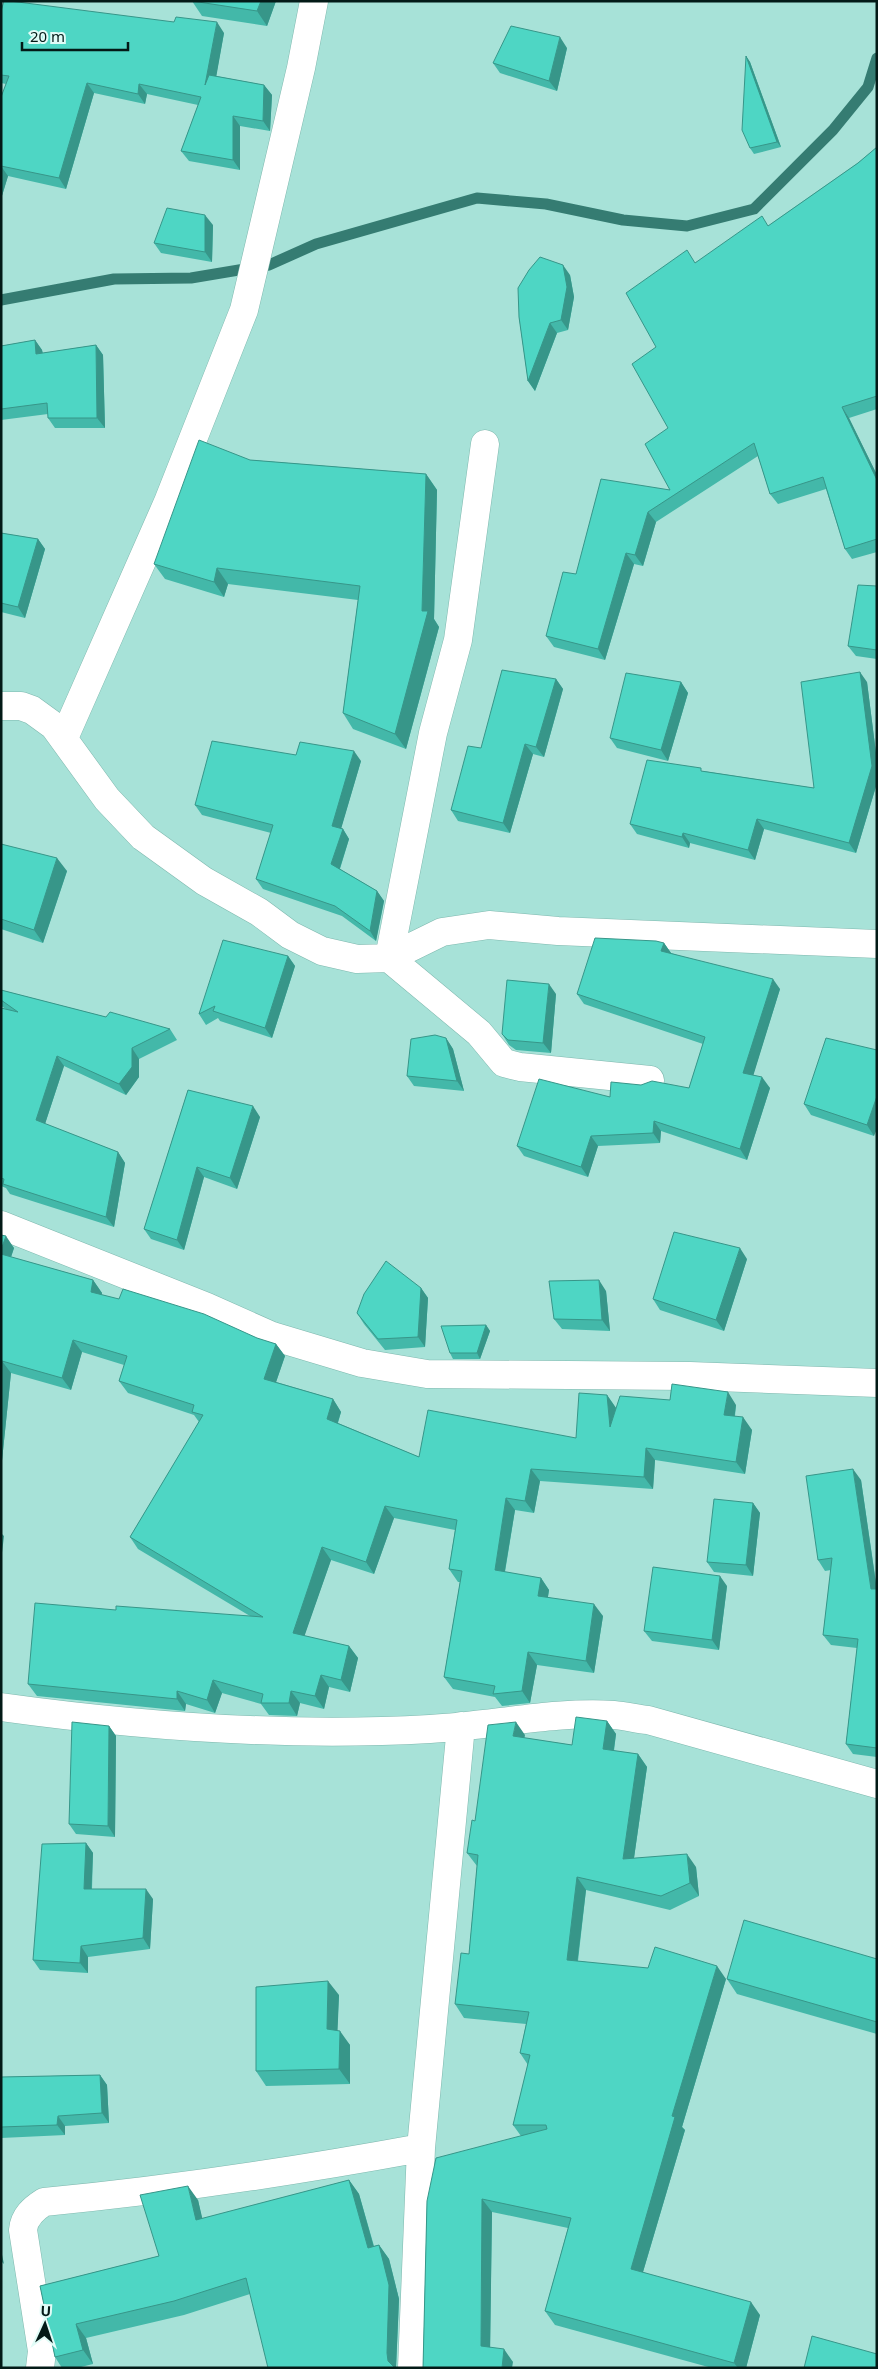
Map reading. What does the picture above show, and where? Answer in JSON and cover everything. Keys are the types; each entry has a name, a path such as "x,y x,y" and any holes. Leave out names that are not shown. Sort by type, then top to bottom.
{"street":[{"path":"64,738 168,502 244,310 302,68 314,1"},
{"path":"390,958 433,733 458,640 485,444"},
{"path":"1,706 21,706 32,710 54,726 107,799 142,837 204,881 259,912 290,935 322,951 357,959 390,958 442,932 489,925 558,931 877,944"},
{"path":"390,958 479,1033 504,1063 520,1068 650,1080"},
{"path":"1,1225 207,1307 272,1336 362,1363 427,1374 690,1376 877,1383"},
{"path":"1,1708 97,1720 195,1729 294,1732 430,1729 544,1717 614,1715 648,1720 877,1784"},
{"path":"412,2368 421,2148 461,1726"},
{"path":"40,2368 42,2351 23,2230 29,2214 44,2202 190,2186 322,2166 421,2148"}],"building":[{"path":"4,1 174,22 176,17 217,22 205,85 209,75 264,85 263,121 233,116 233,160 181,151 201,97 139,84 138,94 87,83 59,178 1,166 1,97 9,76 1,75 1,11"},
{"path":"192,1 261,1 257,11"},
{"path":"511,26 560,37 549,81 493,63"},
{"path":"746,56 777,142 750,148 742,130"},
{"path":"877,147 877,396 842,407 877,480 877,539 845,549 823,477 770,494 754,443 648,512 635,555 626,553 598,649 546,636 563,572 576,574 601,479 670,490 645,444 668,428 632,364 656,347 626,293 687,250 695,263 762,216 768,226 858,163"},
{"path":"167,208 205,215 205,252 154,243"},
{"path":"540,257 563,265 567,287 561,320 550,323 528,381 519,317 518,288"},
{"path":"35,340 36,354 96,345 97,418 48,418 47,403 1,409 1,346"},
{"path":"199,440 250,460 426,474 422,611 428,611 395,734 343,713 360,586 217,568 214,582 154,564"},
{"path":"1,533 38,539 18,607 1,603"},
{"path":"858,585 877,586 877,650 848,646"},
{"path":"502,670 556,679 536,747 525,744 503,823 451,810 468,746 481,748"},
{"path":"860,672 872,766 849,843 757,819 748,850 683,833 682,837 630,824 647,760 701,768 701,771 814,788 801,682"},
{"path":"626,673 681,682 661,750 610,738"},
{"path":"212,741 296,755 300,742 354,751 332,826 343,829 331,864 377,891 370,931 335,906 256,879 273,825 195,805"},
{"path":"1,844 57,858 34,930 1,919"},
{"path":"595,938 656,941 664,943 661,951 773,979 743,1073 762,1077 740,1149 654,1121 653,1133 591,1136 581,1167 517,1146 539,1079 610,1097 611,1082 641,1085 652,1081 689,1088 705,1037 577,994"},
{"path":"223,940 288,956 265,1028 213,1011 215,1006 199,1014"},
{"path":"507,980 549,984 543,1043 508,1040 502,1034"},
{"path":"1,990 106,1017 110,1012 170,1029 132,1048 132,1067 119,1084 57,1056 36,1120 118,1152 106,1217 3,1184 4,1179 1,1178 1,1008 18,1012 1,1000"},
{"path":"435,1035 446,1038 457,1081 407,1076 411,1039"},
{"path":"826,1038 877,1050 877,1096 867,1125 804,1104"},
{"path":"188,1090 253,1106 230,1178 197,1167 177,1240 144,1229"},
{"path":"674,1232 740,1248 716,1320 653,1299"},
{"path":"1,1235 6,1236 1,1250"},
{"path":"1,1254 93,1280 91,1292 119,1299 123,1289 204,1314 257,1338 276,1344 264,1379 333,1399 327,1419 419,1457 428,1410 576,1438 579,1393 607,1395 610,1427 620,1396 670,1400 672,1384 728,1392 724,1415 743,1417 736,1462 646,1448 644,1477 531,1469 525,1501 506,1498 495,1570 541,1578 538,1596 594,1604 586,1661 528,1652 522,1691 493,1694 495,1686 444,1677 462,1571 449,1569 457,1520 385,1506 366,1562 322,1547 293,1633 349,1646 341,1680 321,1675 315,1696 291,1691 289,1703 261,1703 263,1694 213,1680 207,1700 177,1691 177,1699 28,1684 35,1603 116,1610 116,1606 263,1617 130,1537 203,1415 192,1412 194,1405 119,1381 127,1356 73,1340 62,1378 2,1361 1,1373"},
{"path":"386,1261 421,1288 418,1337 378,1339 357,1313 364,1294"},
{"path":"599,1280 602,1320 554,1319 549,1281"},
{"path":"486,1325 477,1353 450,1353 441,1326"},
{"path":"853,1469 871,1589 877,1589 877,1748 846,1744 858,1639 823,1635 832,1558 818,1560 806,1476"},
{"path":"714,1499 753,1503 746,1565 707,1562"},
{"path":"653,1567 720,1576 712,1640 644,1631"},
{"path":"576,1717 607,1721 603,1749 638,1754 623,1859 687,1854 690,1883 661,1896 577,1877 567,1960 648,1968 655,1947 717,1966 672,2116 675,2117 631,2269 751,2302 734,2363 545,2311 571,2218 482,2199 481,2346 504,2349 502,2368 423,2368 427,2201 436,2158 547,2129 546,2125 513,2125 530,2055 520,2053 529,2012 455,2004 461,1953 469,1954 478,1855 467,1853 472,1820 475,1821 488,1725 516,1722 513,1736 572,1745"},
{"path":"72,1722 109,1726 108,1826 69,1824"},
{"path":"86,1843 84,1889 146,1889 143,1938 81,1946 80,1963 33,1960 42,1844"},
{"path":"744,1920 877,1959 877,2022 727,1979"},
{"path":"328,1981 327,2029 340,2031 339,2069 256,2071 256,1987"},
{"path":"100,2075 102,2113 58,2116 57,2125 1,2127 1,2077"},
{"path":"349,2180 368,2248 379,2245 389,2285 387,2353 388,2361 396,2368 268,2368 246,2278 174,2301 76,2324 83,2350 55,2357 40,2286 159,2256 140,2195 188,2186 196,2220"},
{"path":"812,2336 877,2354 877,2368 804,2368"}],"waterway":[{"path":"1,300 114,279 191,278 269,265 316,244 477,198 546,204 623,220 687,226 754,209 833,130 868,87 877,58"}]}
